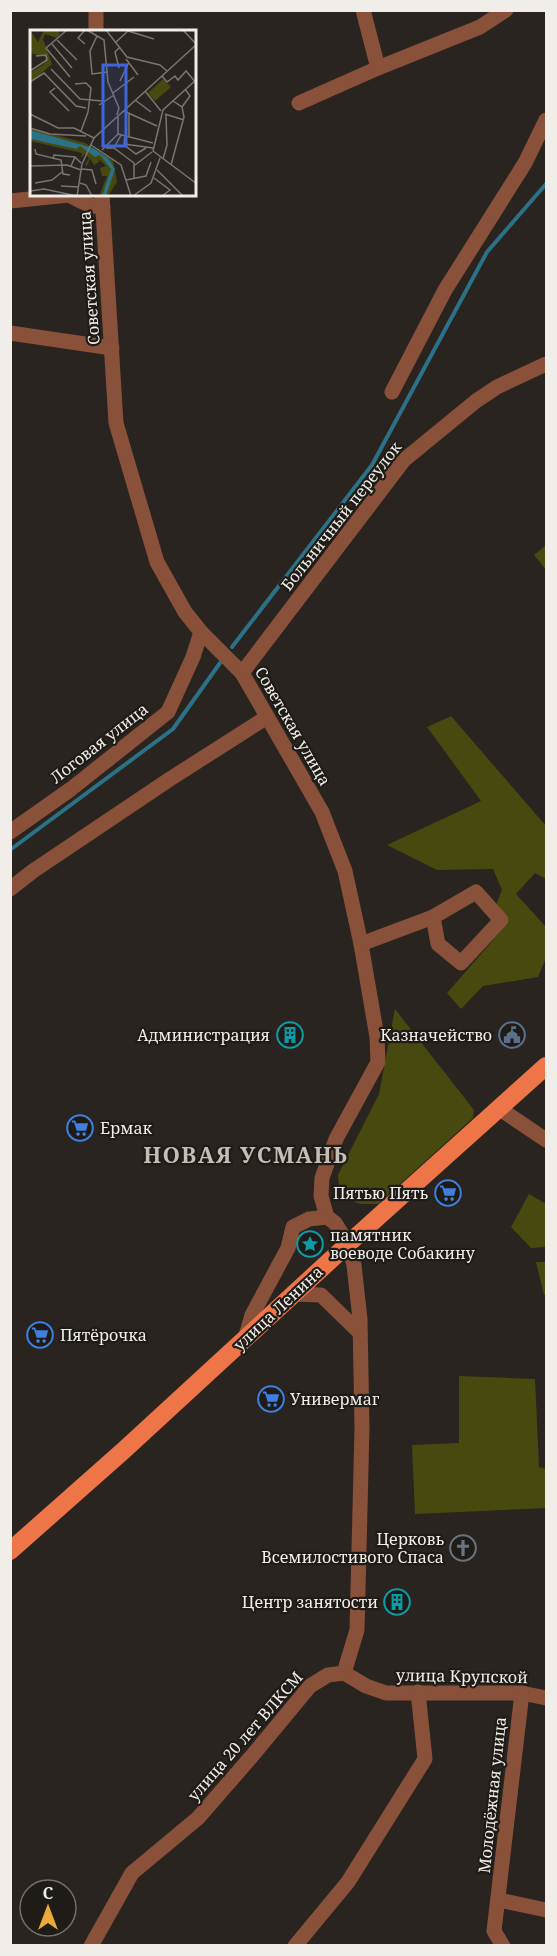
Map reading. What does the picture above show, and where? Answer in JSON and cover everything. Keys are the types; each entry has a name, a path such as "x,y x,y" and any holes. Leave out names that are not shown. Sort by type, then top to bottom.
{"main road":[{"name":"улица Ленина","path":"10,1551 546,1066"}],"street":[{"path":"96,10 96,30"},
{"path":"363,10 378,68"},
{"path":"299,103 480,27 506,10"},
{"path":"392,392 445,290 525,163 546,120"},
{"name":"Советская улица","path":"10,201 59,196"},
{"path":"71,196 96,207 102,201"},
{"name":"Советская улица","path":"102,201 116,423 157,562 186,612 201,632 242,673 322,812 345,871 361,944 377,1037 378,1062 336,1140 322,1178 321,1196 327,1217 335,1223 348,1244"},
{"path":"10,333 112,348"},
{"name":"Больничный переулок","path":"242,673 404,460 476,401 497,387 546,364"},
{"name":"Логовая улица","path":"10,832 71,789 168,712 193,657 201,632"},
{"path":"10,889 33,871 170,779 267,717"},
{"path":"361,944 433,916 476,892 501,920 461,963 438,944 433,916"},
{"path":"500,1109 546,1140"},
{"path":"245,1340 252,1315 288,1248 293,1227 309,1220 327,1217"},
{"path":"344,1673 357,1630 362,1428 360,1319 354,1265 348,1244"},
{"path":"294,1294 321,1295 360,1333"},
{"name":"улица Крупской","path":"344,1673 366,1686 386,1692 522,1693 546,1698"},
{"name":"улица 20 лет ВЛКСМ","path":"91,1946 132,1873 198,1818 310,1686 328,1675 344,1673"},
{"path":"295,1946 348,1882 425,1759 418,1692"},
{"name":"Молодёжная улица","path":"503,1946 494,1931 522,1693"},
{"path":"499,1900 546,1910"}],"shaded area":[{"path":"546,545 546,570 534,555"},
{"path":"451,716 546,826 546,879 535,873 516,894 546,927 546,958 538,977 483,986 461,1009 447,993 508,923 496,905 502,890 493,869 437,870 387,845 481,801 427,727"},
{"path":"395,1009 474,1110 473,1118 378,1204 360,1204 345,1198 339,1187 338,1175 379,1094"},
{"path":"529,1194 546,1204 546,1247 531,1248 511,1227"},
{"path":"536,1262 546,1262 546,1295 544,1295"},
{"path":"459,1376 535,1379 539,1467 546,1469 546,1508 415,1514 412,1445 459,1443"}],"waterway":[{"path":"232,647 372,465 487,252 546,184"},
{"path":"10,850 173,729 220,663"}],"place":[{"name":"Администрация","path":"290,1035"},
{"name":"Казначейство","path":"512,1035"},
{"name":"Ермак","path":"80,1128"},
{"name":"Пятью Пять","path":"448,1193"},
{"name":"памятник воеводе Собакину","path":"310,1244"},
{"name":"Пятёрочка","path":"40,1335"},
{"name":"Универмаг","path":"271,1399"},
{"name":"Церковь Всемилостивого Спаса","path":"463,1548"},
{"name":"Центр занятости","path":"397,1602"}],"district":[{"name":"НОВАЯ УСМАНЬ","path":"246,1154"}]}
